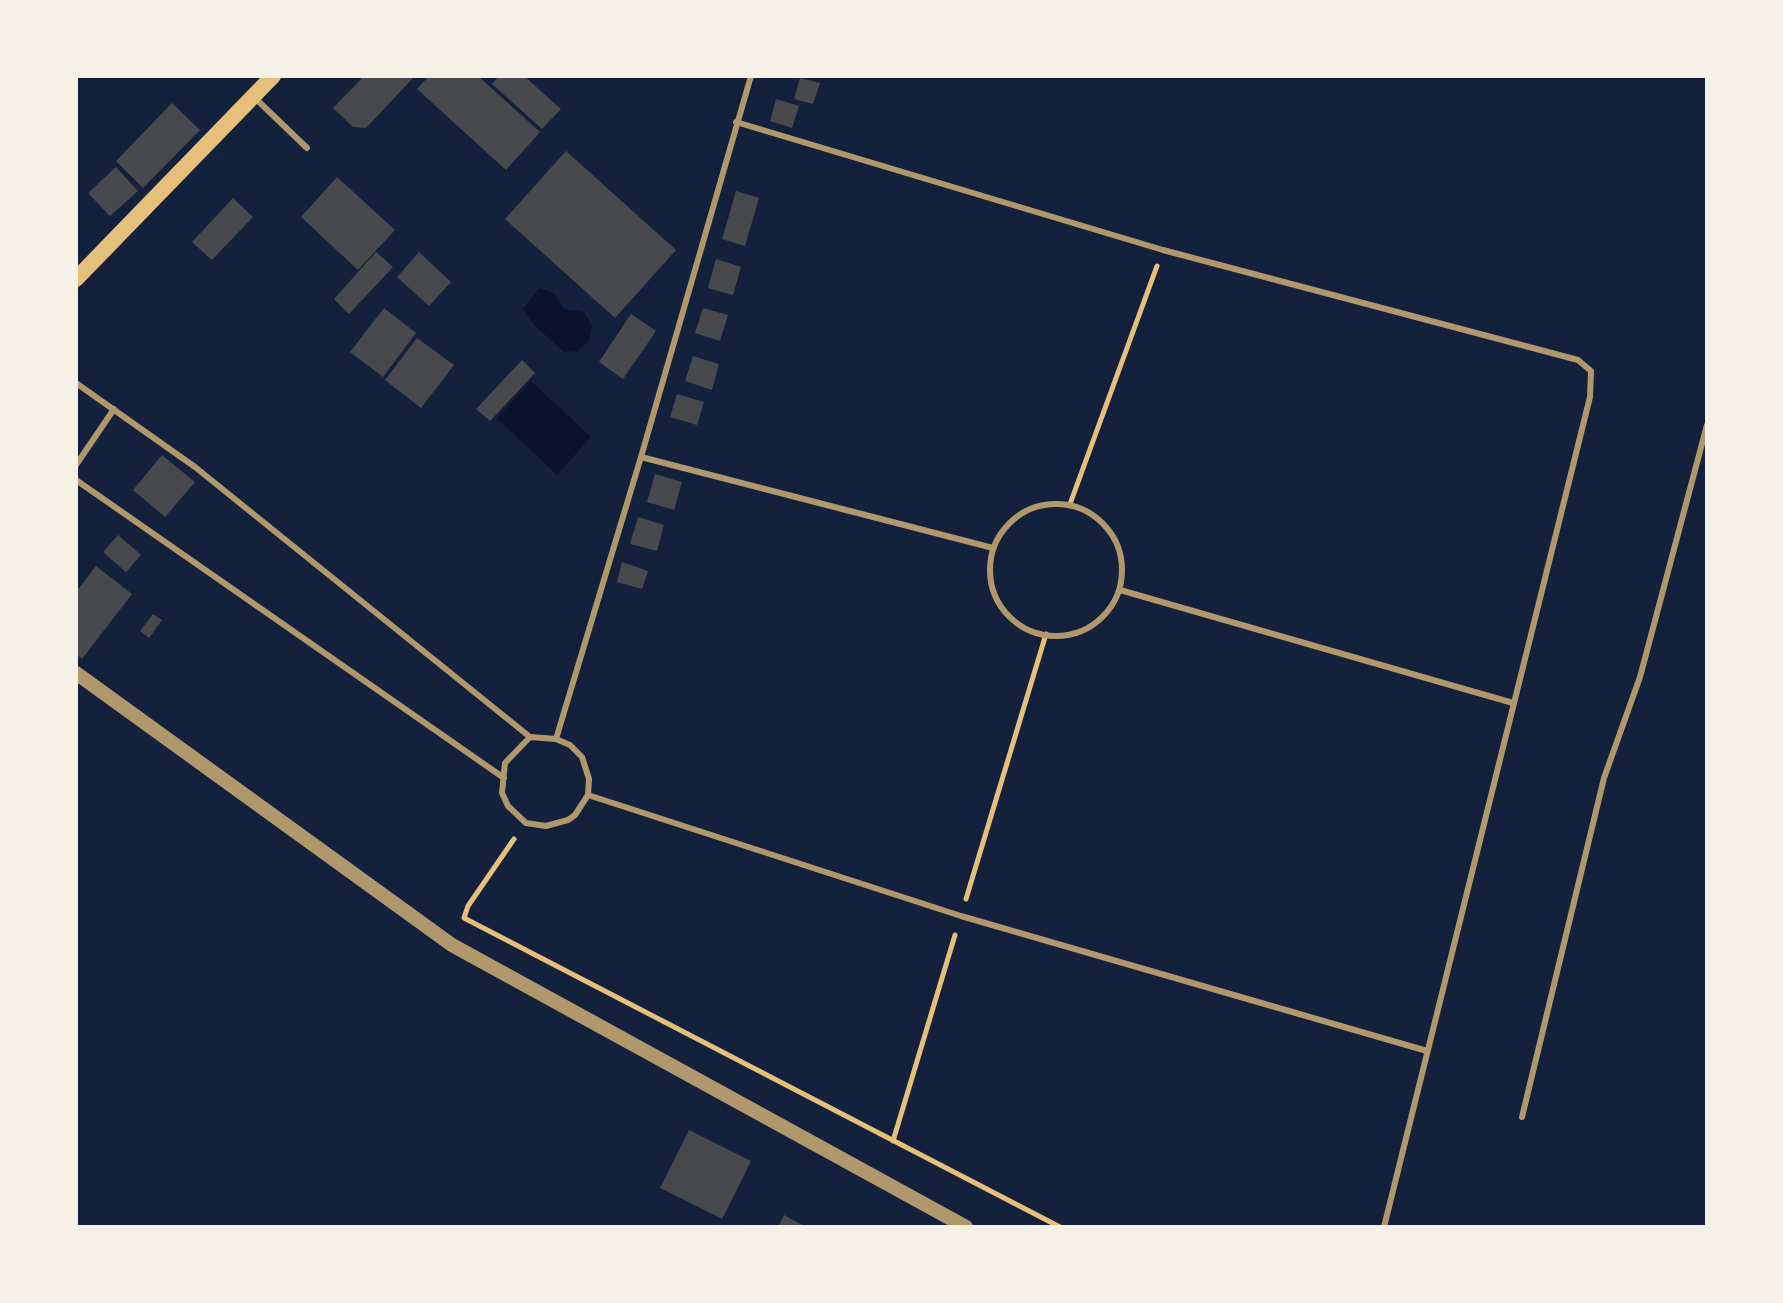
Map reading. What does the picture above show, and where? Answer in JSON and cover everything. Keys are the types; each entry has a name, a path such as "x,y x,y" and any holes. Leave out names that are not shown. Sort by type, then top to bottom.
{"main road":[{"path":"76,279 273,76"}],"street":[{"path":"76,673 452,945 966,1227"}],"lane":[{"path":"556,739 751,76"},
{"path":"252,96 307,148"},
{"path":"736,122 1163,250 1578,360 1591,371 1590,397 1384,1227"},
{"path":"76,383 195,467 530,737 556,739 570,745 582,757 589,779 588,795 568,820 546,826 526,822 508,806 502,793 505,763 530,737"},
{"path":"76,465 114,409"},
{"path":"1522,1117 1604,778 1640,677 1707,425"},
{"path":"641,457 993,548"},
{"path":"76,480 504,778"},
{"path":"1070,504 1097,518 1118,543 1123,567 1120,590 1114,604 1088,629 1066,636 1032,632 1009,617 1000,605 990,572 993,548 1009,522 1039,505 1070,504"},
{"path":"1120,590 1513,703"},
{"path":"588,795 961,916 1427,1051"}],"path":[{"path":"1070,504 1163,250"},
{"path":"893,1141 1046,634"},
{"path":"526,822 468,906 464,918 1060,1227"}],"water":[{"path":"539,288 554,293 564,309 584,312 592,325 590,339 578,351 564,352 534,325 523,309"},
{"path":"531,381 591,437 557,475 497,418"}],"building":[{"path":"364,76 415,76 366,128 353,127 333,108"},
{"path":"429,76 478,76 540,132 506,170 417,89"},
{"path":"499,76 524,76 561,109 542,129 492,84"},
{"path":"800,78 820,83 813,104 794,99"},
{"path":"776,99 799,106 792,128 770,121"},
{"path":"172,103 200,130 143,188 116,161"},
{"path":"566,151 676,250 615,318 505,219"},
{"path":"116,167 138,191 110,216 88,193"},
{"path":"337,177 395,230 358,270 301,217"},
{"path":"736,191 759,198 745,246 722,239"},
{"path":"233,198 253,217 212,260 192,242"},
{"path":"376,252 393,267 349,314 334,299"},
{"path":"419,252 451,282 429,306 397,277"},
{"path":"716,259 741,267 733,295 708,288"},
{"path":"384,308 416,333 383,377 350,352"},
{"path":"703,308 728,315 720,341 695,333"},
{"path":"631,314 656,331 623,379 599,362"},
{"path":"417,338 454,365 421,408 385,380"},
{"path":"693,356 719,364 712,390 685,381"},
{"path":"522,360 535,373 490,421 476,409"},
{"path":"677,394 704,402 697,425 670,417"},
{"path":"162,455 195,482 165,517 133,490"},
{"path":"655,474 682,482 674,510 647,502"},
{"path":"638,517 664,525 657,551 630,544"},
{"path":"118,535 141,555 126,572 103,552"},
{"path":"622,562 648,571 642,589 617,582"},
{"path":"96,566 132,594 82,659 76,654 76,592"},
{"path":"153,614 162,620 149,638 140,631"},
{"path":"689,1130 751,1161 722,1219 660,1188"},
{"path":"784,1215 806,1227 778,1227"}]}
